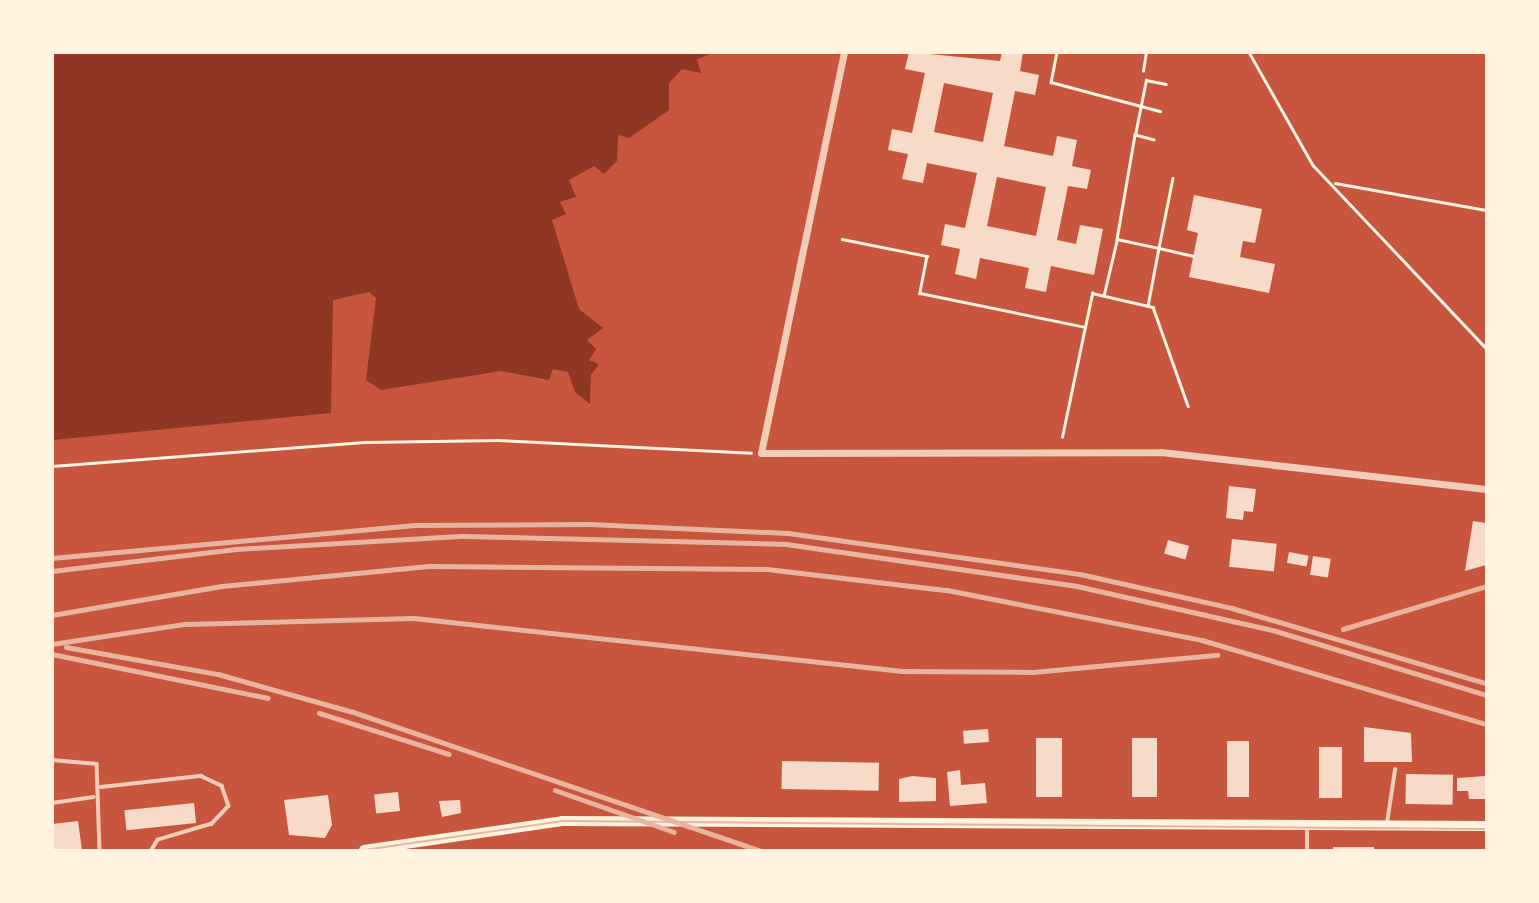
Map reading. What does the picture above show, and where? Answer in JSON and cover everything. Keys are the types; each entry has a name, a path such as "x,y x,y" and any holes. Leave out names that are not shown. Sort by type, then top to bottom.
{"main road":[{"path":"364,850 562,821 1486,826"}],"street":[{"path":"844,52 761,453 1161,452 1486,489"}],"lane":[{"path":"52,760 97,764 101,786 94,797 100,850"},
{"path":"1387,825 1395,770"},
{"path":"101,786 201,776 222,786 229,806 212,824 158,840 152,850"},
{"path":"52,803 94,797"},
{"path":"1307,825 1307,850"}],"path":[{"path":"1057,52 1051,82 1160,111"},
{"path":"1143,71 1146,52"},
{"path":"1249,52 1292,132 1486,348"},
{"path":"1104,295 1146,80 1166,84"},
{"path":"1135,135 1154,140"},
{"path":"1173,178 1148,306 1170,341 1188,406"},
{"path":"1335,183 1486,210"},
{"path":"842,239 928,256 920,293 1085,327"},
{"path":"1117,239 1193,256"},
{"path":"1062,437 1092,293 1148,306"},
{"path":"52,466 367,442 761,453"}],"shaded area":[{"path":"52,53 713,53 697,59 701,73 682,69 669,83 669,110 629,138 618,135 617,161 604,174 594,166 569,180 576,197 560,202 566,214 552,220 579,309 603,328 587,340 596,349 589,360 599,364 591,375 590,404 575,392 568,372 553,369 549,380 501,371 381,390 366,380 376,298 369,292 333,300 331,413 53,440"}],"building":[{"path":"909,52 1000,61 1002,52 1023,52 1020,71 1039,75 1035,95 1015,91 1004,146 1053,156 1057,136 1077,140 1072,166 1091,170 1087,189 1068,186 1057,240 1076,244 1080,225 1103,229 1094,275 1051,266 1046,292 1025,288 1029,268 980,258 976,279 955,274 960,249 941,245 945,224 965,228 977,173 927,163 923,183 902,179 908,154 888,150 892,129 912,133 925,73 905,69","holes":["944,83 993,93 983,142 934,132","997,177 1046,187 1036,236 987,226"]},
{"path":"1194,195 1262,209 1255,243 1243,241 1240,257 1275,264 1269,293 1189,277 1198,233 1187,230"},
{"path":"1229,486 1256,489 1253,512 1244,511 1243,520 1226,518"},
{"path":"1473,521 1486,523 1486,565 1465,571"},
{"path":"1232,539 1277,544 1274,572 1229,567"},
{"path":"1168,540 1189,546 1185,560 1164,553"},
{"path":"1289,552 1309,556 1307,567 1287,563"},
{"path":"1313,556 1331,559 1328,578 1310,575"},
{"path":"1364,727 1411,733 1412,762 1364,762"},
{"path":"988,729 989,742 964,744 963,731"},
{"path":"1036,738 1062,738 1062,797 1036,797"},
{"path":"1132,738 1157,738 1157,797 1132,797"},
{"path":"1227,741 1249,741 1249,797 1227,797"},
{"path":"1319,747 1342,747 1342,798 1319,798"},
{"path":"782,761 879,763 878,791 782,789"},
{"path":"960,770 961,785 985,783 987,803 950,806 947,772"},
{"path":"1406,774 1453,775 1452,805 1405,804"},
{"path":"912,776 936,778 936,801 899,802 899,779"},
{"path":"1486,776 1486,799 1469,799 1468,791 1457,791 1457,778"},
{"path":"398,792 400,811 376,813 374,795"},
{"path":"328,795 332,825 325,838 289,835 284,800"},
{"path":"460,800 461,813 442,817 439,801"},
{"path":"194,803 196,823 126,830 124,810"},
{"path":"78,821 82,850 52,850 52,824"},
{"path":"1333,847 1374,847 1374,850 1333,850"}],"tram line":[{"path":"364,850 562,821 1486,829"}],"railway":[{"path":"52,558 415,525 589,524 788,533 1080,574 1232,608 1486,683"},
{"path":"52,571 236,549 464,536 786,544 1077,586 1276,631 1486,695"},
{"path":"52,615 222,586 431,566 767,569 947,590 1202,640 1486,724"},
{"path":"1343,629 1486,586"},
{"path":"52,644 185,624 414,618 902,671 1033,672 1217,655"},
{"path":"66,647 218,674 353,712 759,850"},
{"path":"52,654 268,698"},
{"path":"319,713 449,754"},
{"path":"555,790 674,832"}]}
